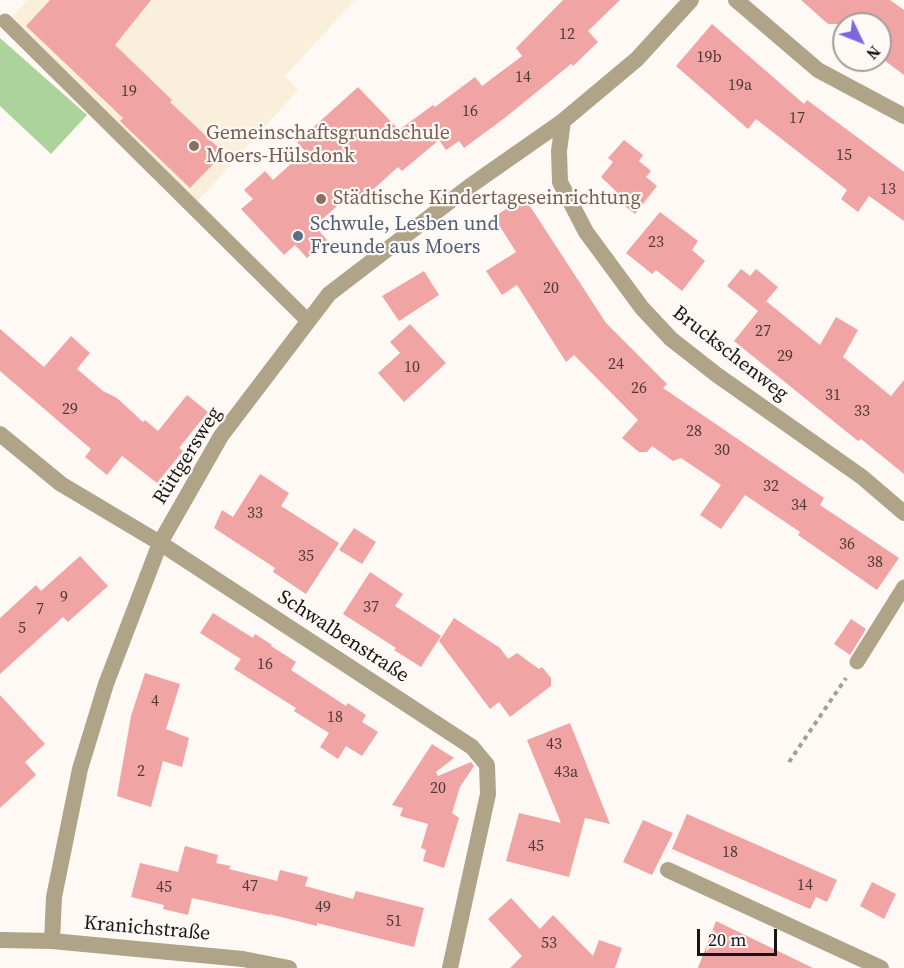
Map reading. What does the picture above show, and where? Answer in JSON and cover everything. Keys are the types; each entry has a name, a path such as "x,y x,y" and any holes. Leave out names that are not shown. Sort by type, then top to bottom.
{"street":[{"path":"563,121 637,59 690,0"},
{"path":"736,0 818,70 904,116"},
{"name":"Rüttgersweg","path":"52,940 54,897 80,769 106,684 160,543 221,436 329,294 470,186 563,121"},
{"name":"Bruckschenweg","path":"563,121 559,151 560,182 586,232 642,308 671,339 717,375 862,477 904,513"},
{"name":"Schwalbenstraße","path":"0,434 61,484 160,543 472,747 487,765 488,794 450,968"},
{"path":"668,870 881,968"},
{"name":"Kranichstraße","path":"0,940 52,940 243,959 290,968"}],"lane":[{"path":"5,21 308,321"},
{"path":"857,662 904,587"}],"path":[{"path":"789,762 857,662"}],"shaded area":[{"name":"Gemeinschaftsgrundschule Moers-Hülsdonk","path":"27,0 355,0 285,76 298,90 197,202 12,17"}],"green space":[{"path":"0,38 87,115 51,154 0,106"}],"building":[{"path":"50,0 151,0 115,45 224,153 190,188 120,121 123,118 26,26"},
{"path":"563,0 620,0 588,31 598,42 573,66 571,64 464,148 459,141 446,150 439,140 402,171 398,167 356,205 347,197 315,226 327,240 307,258 295,245 284,255 241,209 253,199 244,190 265,171 273,180 305,151 297,142 358,87 399,130 475,77 482,86 522,56 516,48"},
{"path":"801,0 890,0 904,10 904,75 892,66 892,12 832,12 832,24 828,24"},
{"path":"712,24 804,104 807,100 904,172 904,221 869,196 858,212 841,199 847,190 756,119 748,129 676,66"},
{"path":"624,140 643,155 639,161 651,171 646,177 657,186 635,214 616,199 620,195 601,177 613,162 608,158"},
{"path":"524,197 606,323 667,384 663,388 824,498 820,505 899,558 877,590 798,535 800,532 745,495 721,529 700,515 721,485 681,458 673,461 652,446 647,452 639,452 622,438 638,420 574,355 566,362 517,285 502,295 486,271 516,252 494,217"},
{"path":"660,212 698,241 692,250 705,261 682,291 656,270 652,274 626,253"},
{"path":"741,269 750,276 756,269 778,287 758,311 727,286"},
{"path":"424,271 439,295 399,321 382,296"},
{"path":"766,301 820,345 836,317 858,330 843,357 891,396 904,380 904,474 861,439 858,441 734,341"},
{"path":"410,324 446,363 404,402 378,373 400,353 390,342"},
{"path":"0,329 44,367 71,336 90,353 77,369 103,391 117,398 143,422 145,420 158,431 187,395 208,412 179,448 183,451 157,483 122,456 107,475 85,457 91,449 0,371"},
{"path":"260,474 289,493 281,506 339,543 306,594 273,572 275,568 214,528 222,510 233,517"},
{"path":"354,528 376,542 362,564 339,550"},
{"path":"80,556 108,586 68,622 63,617 0,674 0,618 36,585 41,591"},
{"path":"370,572 403,594 395,606 441,636 421,667 343,614"},
{"path":"213,613 253,638 255,634 272,645 296,662 291,670 346,706 348,703 366,715 362,722 378,732 362,756 346,746 338,759 320,747 329,733 294,711 296,708 234,669 241,659 200,633"},
{"path":"454,618 500,648 508,659 517,653 539,669 542,667 551,678 551,686 510,717 499,702 490,709 439,641"},
{"path":"851,619 866,629 850,655 834,644"},
{"path":"145,673 180,684 166,729 189,738 182,767 163,761 151,807 117,796 131,716"},
{"path":"0,695 45,744 25,762 36,775 0,808"},
{"path":"570,723 610,824 585,818 569,877 506,861 519,813 561,823 527,740"},
{"path":"432,744 454,758 436,772 438,776 471,762 474,766 460,787 452,813 459,818 444,868 423,861 426,850 421,848 428,824 400,816 403,808 392,805"},
{"path":"687,814 837,880 827,902 816,897 810,909 672,849"},
{"path":"643,820 673,833 652,875 623,862"},
{"path":"185,846 218,855 216,863 231,866 229,869 277,881 280,870 308,877 305,886 353,899 356,891 424,908 414,947 317,923 317,926 192,898 188,915 163,909 164,905 131,897 140,863 178,872"},
{"path":"872,882 896,894 884,919 860,906"},
{"path":"511,898 540,929 553,915 593,956 599,940 622,948 615,968 510,968 522,956 488,919"},
{"path":"716,921 751,938 813,968 698,968"}],"place":[{"name":"Gemeinschaftsgrundschule Moers-Hülsdonk","path":"194,146"},
{"name":"Städtische Kindertageseinrichtung","path":"321,199"},
{"name":"Schwule, Lesben und Freunde aus Moers","path":"298,236"}]}
